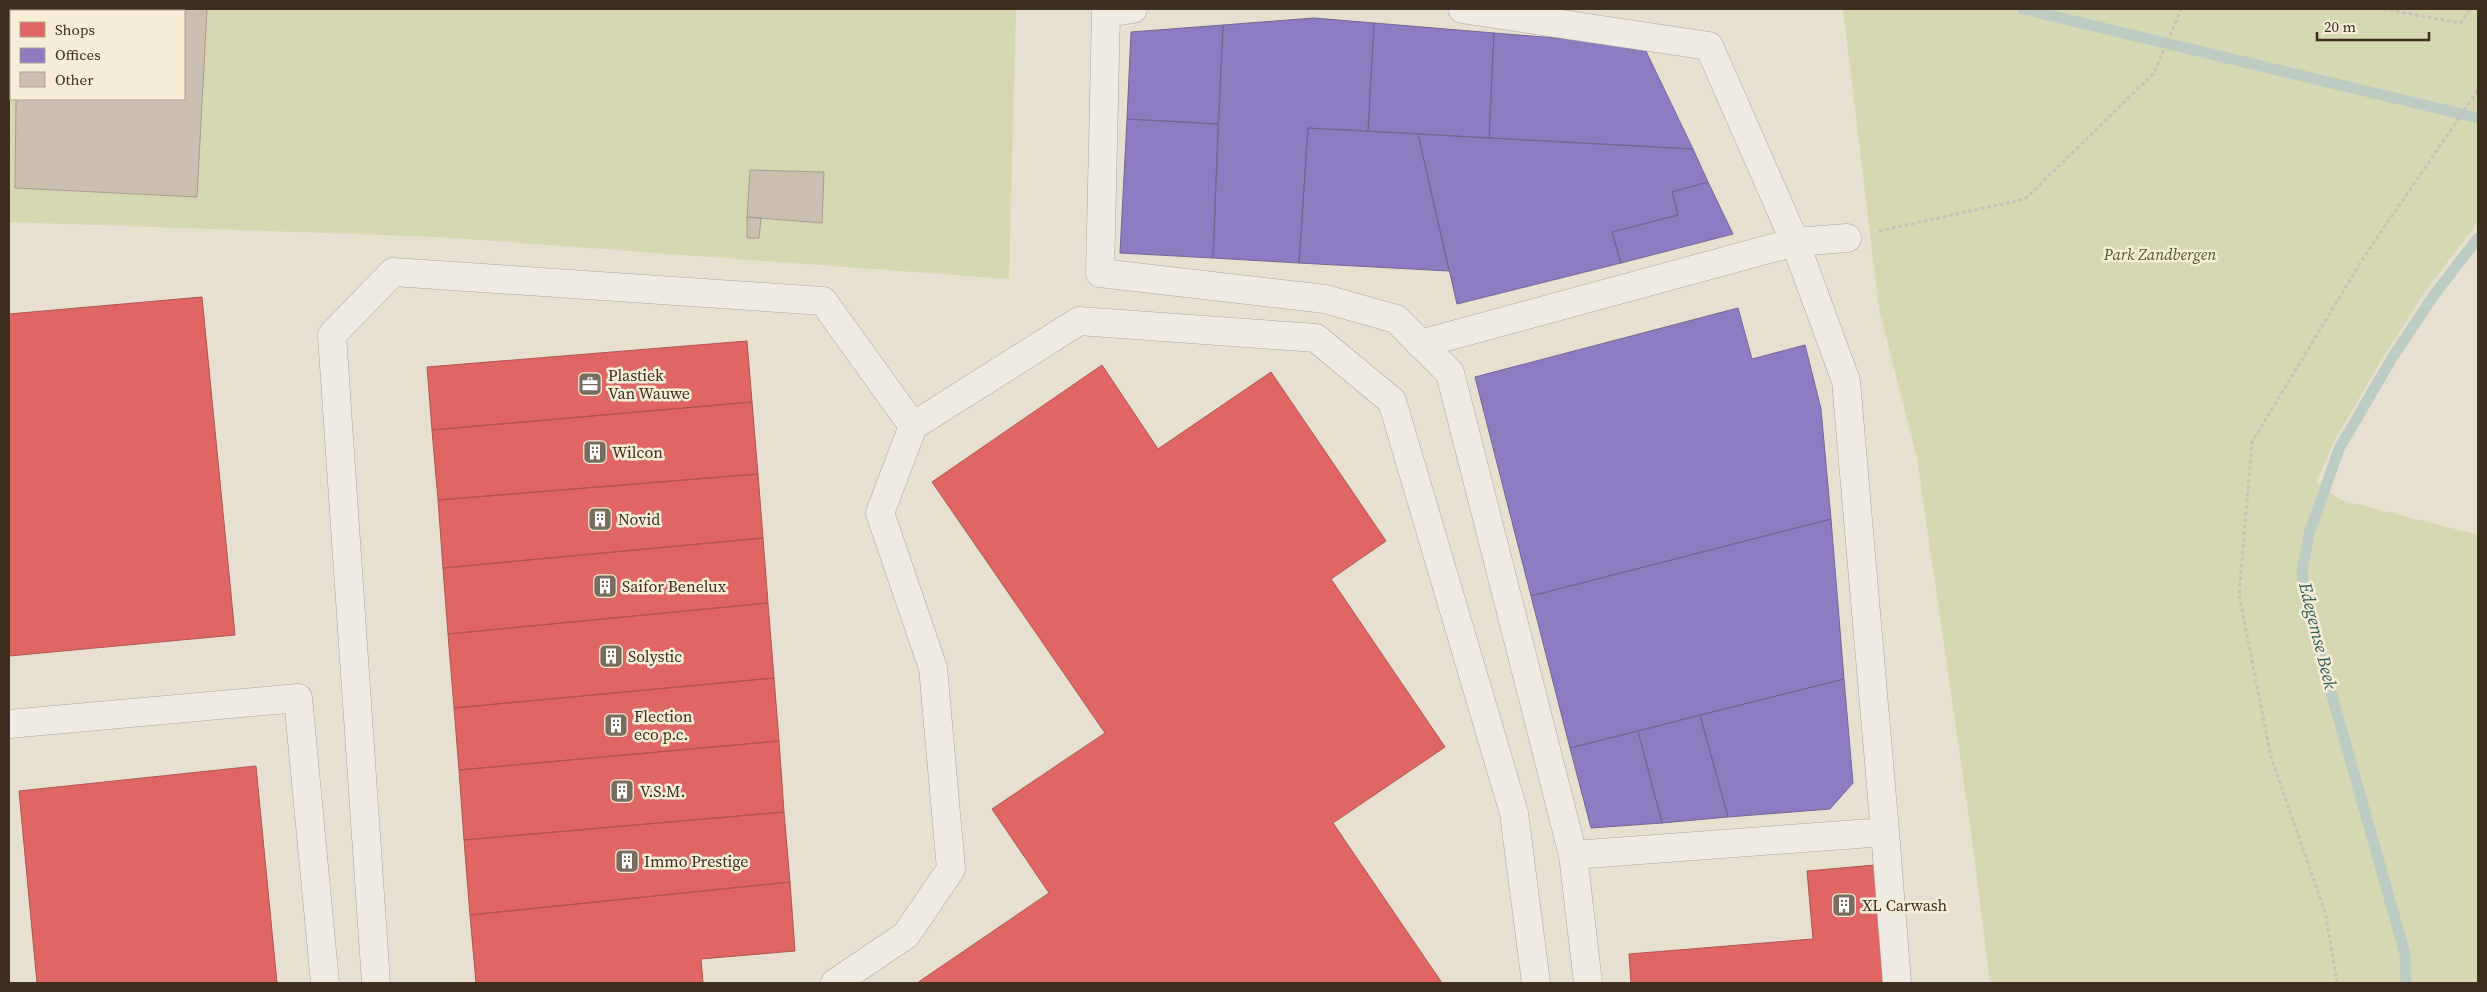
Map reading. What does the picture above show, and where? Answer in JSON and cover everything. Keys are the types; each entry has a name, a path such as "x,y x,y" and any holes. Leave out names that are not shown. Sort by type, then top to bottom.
{"lane":[{"path":"1133,9 1106,13 1100,274 1325,299 1396,318 1450,373 1573,854 1588,983"},
{"path":"1462,9 1708,46 1795,242 1846,381 1898,983"},
{"path":"1420,344 1795,242 1847,238"},
{"path":"376,983 332,335 393,272 823,302 913,426"},
{"path":"834,983 906,935 951,869 933,668 880,512 913,426 1079,321 1316,338 1392,401 1514,813 1536,983"},
{"path":"9,724 298,698 325,983"},
{"path":"1573,854 1885,832"}],"path":[{"path":"1847,238 2025,199 2154,73 2182,9"},
{"path":"2383,9 2461,22 2470,9"},
{"path":"2337,983 2326,915 2271,757 2239,595 2252,442 2364,257 2478,90"}],"green space":[{"path":"9,9 1016,9 1009,279 440,237 9,222"},
{"name":"Park Zandbergen","path":"1843,9 2478,9 2478,222 2426,290 2378,366 2335,440 2316,482 2341,500 2478,535 2478,983 1990,983 1972,839 1917,458 1879,309"}],"building: Shops":[{"path":"202,297 235,635 9,656 9,314"},
{"path":"747,341 752,402 432,430 427,367"},
{"path":"1102,365 1158,449 1271,372 1386,541 1331,579 1445,747 1333,823 1442,983 917,983 1049,893 992,809 1105,733 932,482"},
{"name":"Wilcon","path":"752,402 758,474 438,500 432,430"},
{"name":"Novid","path":"758,474 763,538 443,568 438,500"},
{"name":"Saifor Benelux","path":"763,538 768,603 448,634 443,568"},
{"name":"Solystic","path":"768,603 774,678 454,708 448,634"},
{"name":"Flection eco p.c.","path":"774,678 779,741 459,770 454,708"},
{"name":"V.S.M.","path":"779,741 784,812 464,840 459,770"},
{"path":"256,766 277,983 37,983 19,791"},
{"name":"Immo Prestige","path":"784,812 790,882 470,915 464,840"},
{"name":"XL Carwash","path":"1875,865 1886,983 1631,983 1629,954 1813,939 1807,871"},
{"path":"790,882 795,951 701,959 703,983 476,983 470,915"}],"building: Offices":[{"path":"1314,18 1374,23 1368,131 1308,128 1299,263 1213,258 1223,25"},
{"path":"1374,23 1494,33 1489,138 1368,131"},
{"path":"1223,25 1218,124 1127,119 1131,32"},
{"path":"1494,33 1643,45 1693,149 1489,138"},
{"path":"1127,119 1218,124 1213,258 1120,253"},
{"path":"1308,128 1418,134 1449,271 1299,263"},
{"path":"1418,134 1693,149 1708,182 1672,192 1678,215 1612,232 1621,263 1457,304"},
{"path":"1708,182 1733,234 1621,263 1612,232 1678,215 1672,192"},
{"path":"1738,308 1752,359 1805,345 1821,409 1831,519 1531,596 1475,377"},
{"path":"1831,519 1844,679 1570,748 1531,596"},
{"path":"1844,679 1853,783 1830,809 1728,817 1700,715"},
{"path":"1700,715 1728,817 1662,823 1638,731"},
{"path":"1638,731 1662,823 1591,828 1570,748"}],"building: Other":[{"path":"207,9 197,197 15,188 16,100 185,100 185,10 24,10"},
{"path":"750,170 824,172 822,223 747,217"},
{"path":"747,217 761,218 759,238 747,238"}],"waterway":[{"path":"2023,9 2478,118"},
{"name":"Edegemse Beek","path":"2406,983 2405,954 2305,600 2302,571 2309,534 2339,449 2392,358 2434,295 2478,238"}],"place":[{"name":"Plastiek Van Wauwe","path":"590,384"},
{"name":"Wilcon","path":"595,452"},
{"name":"Novid","path":"600,519"},
{"name":"Saifor Benelux","path":"605,586"},
{"name":"Solystic","path":"611,656"},
{"name":"Flection eco p.c.","path":"616,725"},
{"name":"V.S.M.","path":"622,791"},
{"name":"Immo Prestige","path":"627,861"},
{"name":"XL Carwash","path":"1844,905"}]}
